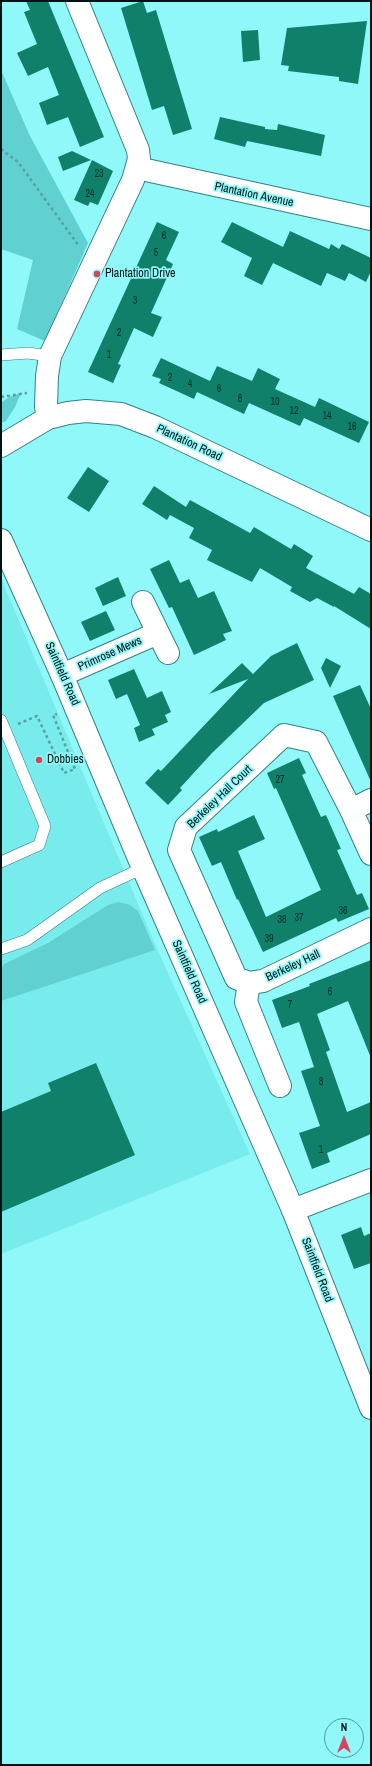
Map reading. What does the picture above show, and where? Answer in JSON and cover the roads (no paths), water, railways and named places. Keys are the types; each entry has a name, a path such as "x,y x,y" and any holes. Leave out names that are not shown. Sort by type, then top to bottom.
{"street":[{"path":"48,418 46,407 47,376 50,356 137,168 139,159 138,150 77,1"},
{"name":"Plantation Avenue","path":"137,168 371,220"},
{"name":"Plantation Road","path":"1,446 48,418 68,413 108,412 138,419 371,530"},
{"name":"Saintfield Road","path":"1,540 62,675 143,868 293,1210 371,1408"},
{"path":"143,602 168,653"},
{"name":"Primrose Mews","path":"62,675 158,632"},
{"name":"Berkeley Hall Court","path":"249,983 236,978 179,850 186,827 284,735 316,742 351,810 371,854"},
{"path":"351,810 371,800"},
{"name":"Berkeley Hall","path":"249,983 263,981 371,929"},
{"path":"249,983 246,1002 280,1086"},
{"path":"293,1210 371,1180"}],"lane":[{"path":"1,355 28,353 50,356"},
{"path":"1,862 39,845 45,826 3,725"},
{"path":"1,949 27,940 100,888 143,868"}],"place":[{"name":"Plantation Drive","path":"97,274"},
{"name":"Dobbies","path":"39,760"}]}
